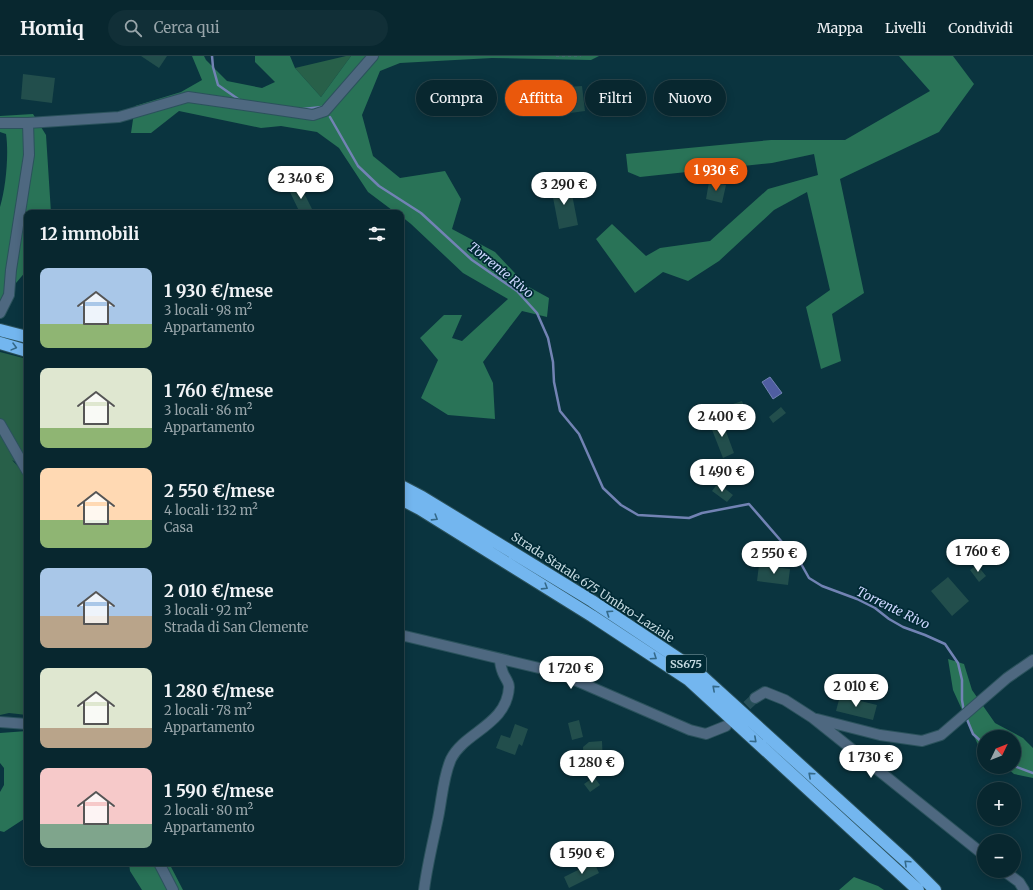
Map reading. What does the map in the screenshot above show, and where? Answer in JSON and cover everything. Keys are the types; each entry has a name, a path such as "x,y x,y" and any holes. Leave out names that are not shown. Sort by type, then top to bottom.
{"highway":[{"path":"0,330 24,336"},
{"path":"0,343 24,350"},
{"name":"Strada Statale 675 Umbro-Laziale","path":"404,488 422,497 585,597 694,669 901,857 935,890"},
{"name":"Strada Statale 675 Umbro-Laziale","path":"404,501 592,616 689,680 918,890"}],"street":[{"path":"0,123 28,123 119,117 188,97 313,115 325,110 373,56"},
{"path":"0,313 9,295 11,270 29,155 28,123"},
{"path":"0,424 24,466"},
{"path":"404,636 556,672 690,730 706,734 726,726"},
{"path":"424,890 426,870 438,819 445,775 451,760 455,751 489,724 502,708 508,695 509,685 503,674 500,658"},
{"path":"813,718 880,735 922,741 941,735 1007,678 1033,660"},
{"path":"755,698 765,692 785,700 813,718 977,849"},
{"path":"0,722 24,724"},
{"path":"161,866 173,890"},
{"path":"1014,878 1019,882 1024,890"}],"path":[{"path":"556,56 581,56"}],"green space":[{"path":"192,56 204,56 206,60 227,81 262,88 275,82 255,62 255,56 290,56 295,68 321,97 351,56 599,56 591,60 492,58 400,63 380,71 362,115 373,156 400,178 445,171 461,199 452,229 495,252 527,286 549,298 547,317 522,311 483,362 493,383 495,419 448,415 421,398 438,360 420,338 444,315 462,315 452,338 462,341 508,299 463,273 404,218 404,210 392,210 368,192 339,148 317,132 281,126 261,128 179,111 151,133 131,133 135,106 181,92 202,80"},
{"path":"351,56 321,97 295,68"},
{"path":"899,56 953,56 974,84 939,132 840,179 864,293 832,314 841,361 821,369 806,307 830,290 807,192 774,210 719,261 688,281 663,272 635,293 596,239 612,224 646,256 660,248 710,241 768,189 818,175 814,154 772,163 640,177 628,172 626,154 771,140 845,140 930,91"},
{"path":"33,114 46,135 51,210 24,210 24,274 0,302 0,207 5,181 7,142 6,134 0,132 0,116"},
{"path":"0,352 24,358 24,466 12,460 24,473 24,715 9,713 0,715"},
{"path":"948,659 964,664 972,690 995,723 1008,730 977,730 977,743 953,690"},
{"path":"24,731 24,819 4,832 0,831 0,792 4,785 4,768 0,763 0,733"},
{"path":"1021,737 1033,748 1033,778 1014,774 1021,774"},
{"path":"129,866 171,866 183,890 142,890 130,871"},
{"path":"854,877 878,886 884,890 839,890"}],"water":[{"path":"770,377 782,393 773,399 762,382"}],"building":[{"path":"141,56 167,56 159,68"},
{"path":"23,74 55,78 52,103 21,99"},
{"path":"577,86 582,86 585,111 577,112"},
{"path":"709,182 726,185 722,203 706,199"},
{"path":"570,184 578,225 559,229 551,187"},
{"path":"300,185 312,210 299,210 289,190"},
{"path":"742,401 748,416 740,420 733,404"},
{"path":"781,407 786,413 773,423 769,417"},
{"path":"721,418 734,453 723,458 709,422"},
{"path":"718,483 733,495 727,502 712,491"},
{"path":"759,565 790,569 788,585 757,581"},
{"path":"977,565 986,576 979,582 970,570"},
{"path":"948,577 969,601 952,616 931,591"},
{"path":"840,696 877,705 873,720 836,711"},
{"path":"579,720 583,737 572,740 568,723"},
{"path":"515,724 528,729 522,746 519,744 515,755 496,748 501,735 510,738"},
{"path":"602,741 603,765 584,765 583,747 589,742"},
{"path":"594,777 600,785 590,792 584,784"},
{"path":"594,862 599,873 569,888 564,877"}],"waterway":[{"name":"Torrente Rivo","path":"212,56 213,67 218,85 241,101"},
{"name":"Torrente Rivo","path":"303,109 322,107"},
{"name":"Torrente Rivo","path":"330,117 358,166 379,186 421,213 472,260 517,291 537,313 548,338 553,362 554,382 560,411 579,434 603,488 621,505 638,515 689,518 702,513 749,504 782,542 795,553 809,578 822,586 857,599 875,608 889,619 903,627 945,644 958,663 962,680 962,700 964,712"},
{"name":"Torrente Rivo","path":"966,717 973,734 977,738"},
{"name":"Torrente Rivo","path":"1021,769 1033,773"}],"tunnel":[{"path":"736,716 755,698"}]}
